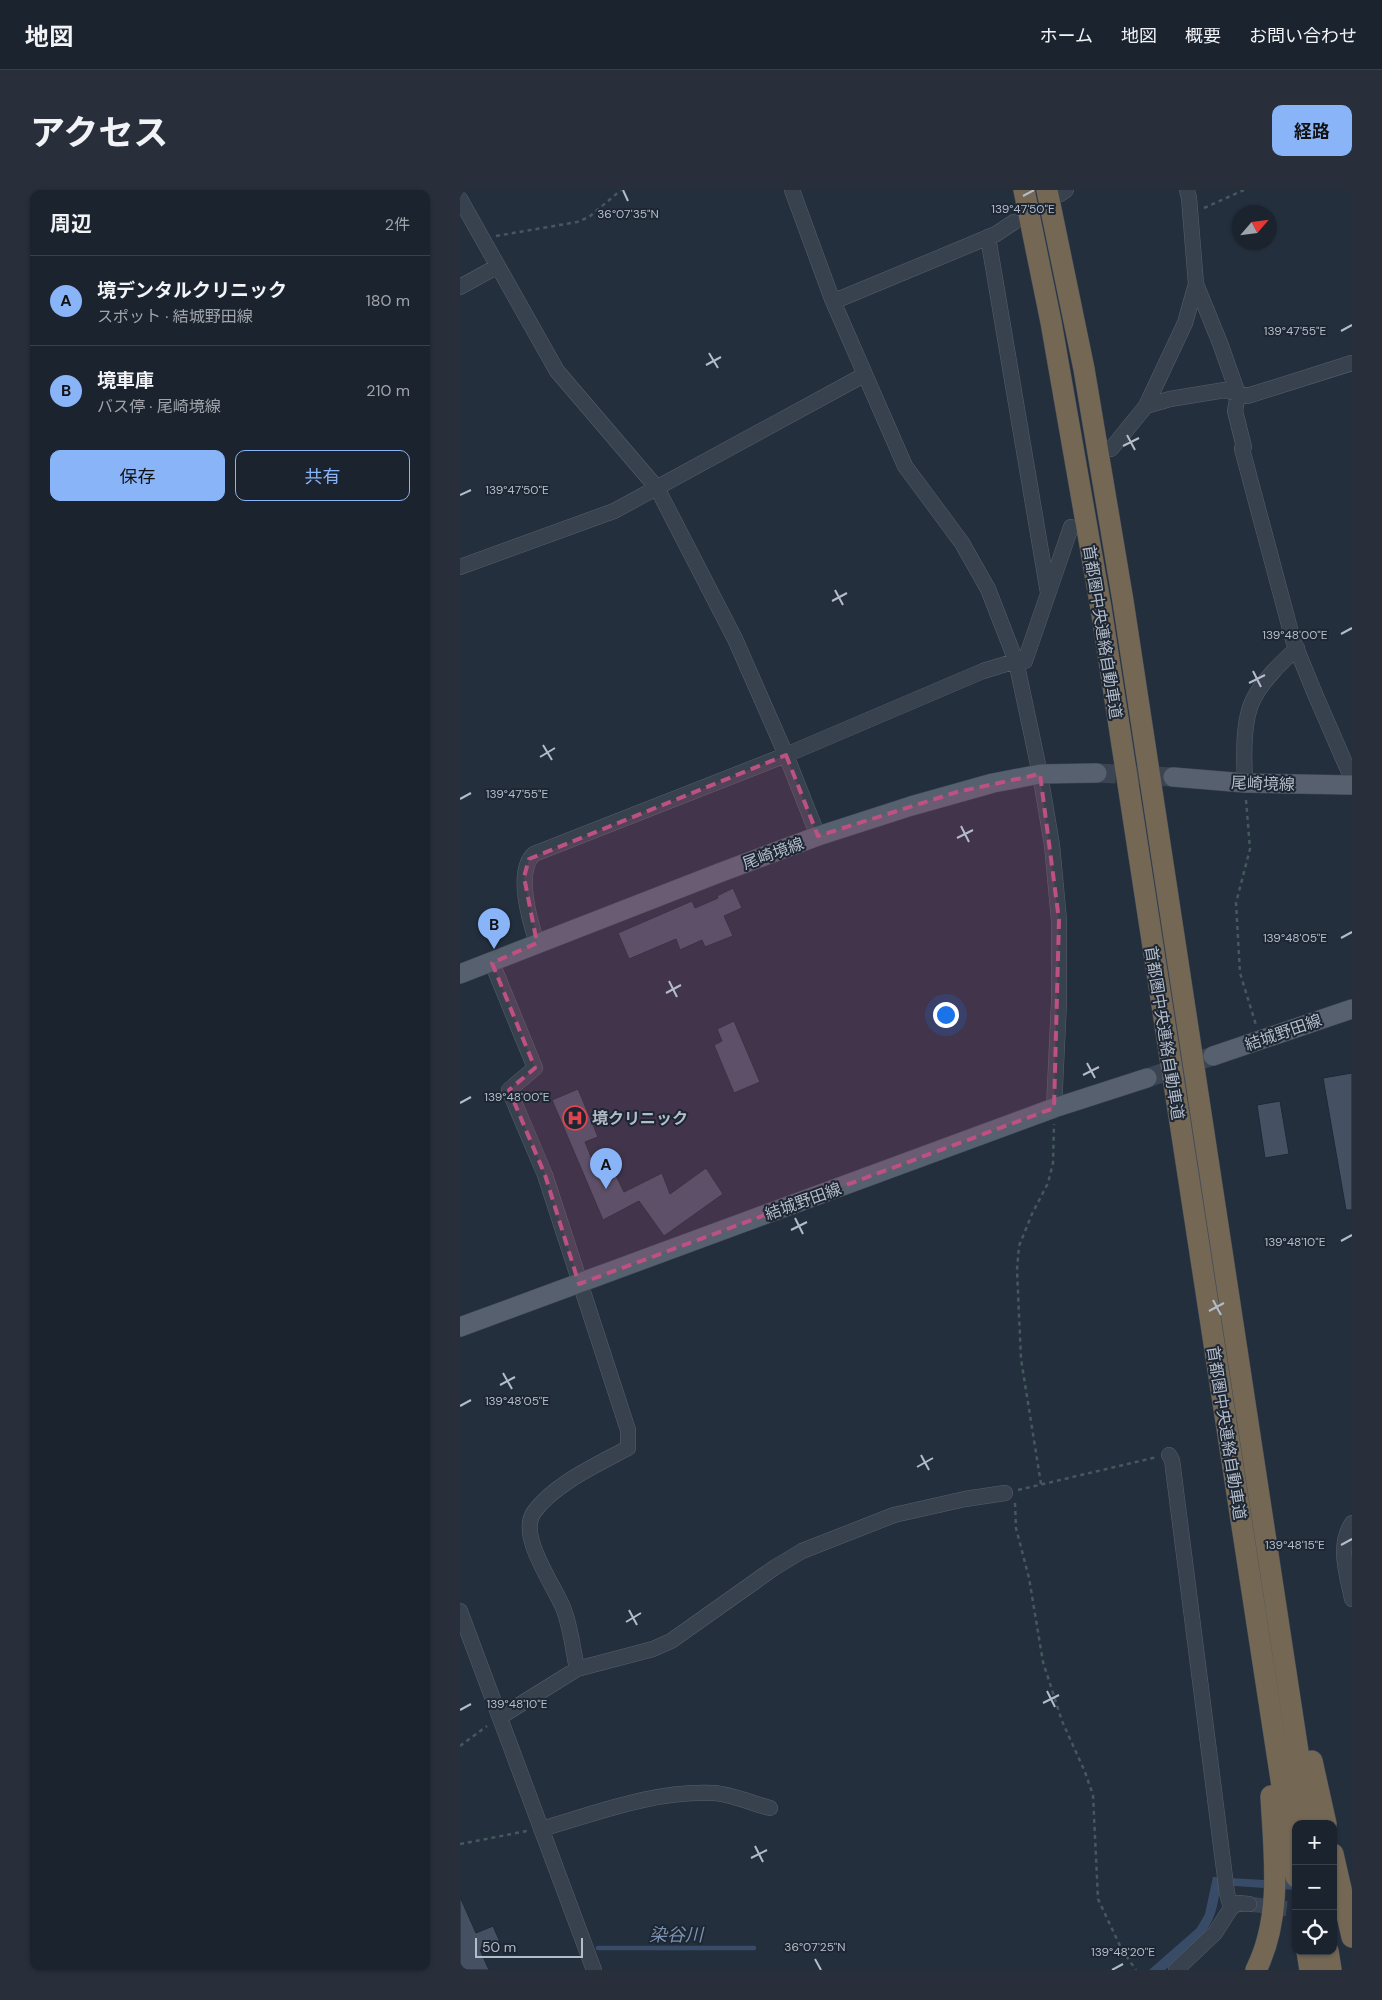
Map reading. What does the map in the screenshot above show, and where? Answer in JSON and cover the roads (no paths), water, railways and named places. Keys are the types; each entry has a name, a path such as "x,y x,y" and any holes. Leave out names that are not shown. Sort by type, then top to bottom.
{"highway":[{"name":"首都圏中央連絡自動車道","path":"1024,190 1051,322 1100,608 1294,1865"},
{"name":"首都圏中央連絡自動車道","path":"1058,191 1084,369 1120,582 1308,1820"},
{"path":"1274,1590 1325,1820"},
{"path":"1256,1970 1266,1944 1274,1897 1275,1872 1270,1785 1277,1758"},
{"path":"1336,1865 1352,1937"},
{"path":"1308,1955 1310,1970"},
{"path":"1329,1955 1331,1970"}],"main road":[{"name":"尾崎境線","path":"460,974 492,963 537,943 642,902 818,836 958,792 993,783 1040,774 1097,773"},
{"name":"尾崎境線","path":"1173,777 1245,783 1352,785"},
{"name":"結城野田線","path":"1213,1056 1352,1009"},
{"name":"結城野田線","path":"460,1327 1054,1108 1147,1078"}],"street":[{"path":"792,190 832,300 905,466 962,543 988,589 1016,661 1040,774 1052,845 1059,920 1059,1002 1054,1108"},
{"path":"1186,190 1190,198 1196,284 1220,342 1238,394 1235,411 1244,447 1242,449 1297,648 1352,780"},
{"path":"460,199 557,371 656,488 735,639 786,755 818,836"},
{"path":"832,300 842,298 988,237 1014,222"},
{"path":"988,237 1048,594"},
{"path":"460,287 498,266"},
{"path":"1111,449 1146,406 1185,323 1196,284"},
{"path":"1146,406 1170,399 1225,390 1248,396 1352,363"},
{"path":"460,567 614,511 864,375"},
{"path":"537,943 531,924 524,876 529,859 534,854 786,755 974,675 1016,661 1026,661 1071,527"},
{"path":"1245,783 1246,731 1253,699 1275,669 1297,648"},
{"path":"492,963 535,1068 509,1090 545,1175 628,1430 628,1448 564,1484 533,1513 530,1530 532,1546 564,1609 576,1669"},
{"path":"1169,1454 1172,1460 1227,1893 1231,1908"},
{"path":"500,1717 576,1669 624,1658 672,1641 774,1568 802,1551 894,1515 965,1499 1010,1497"},
{"path":"1352,1522 1346,1536 1344,1557 1352,1599"},
{"path":"460,1612 594,1970"},
{"path":"541,1829 648,1798 695,1793 716,1793 770,1808"},
{"path":"1176,1970 1215,1933 1231,1908 1238,1904 1249,1904"}],"water":[{"path":"1213,1877 1292,1882 1292,1890 1220,1885 1215,1914 1204,1934 1165,1970 1149,1970 1197,1928 1205,1914"}],"waterway":[{"name":"染谷川","path":"598,1948 754,1948"}],"tunnel":[{"path":"1097,773 1173,777"},
{"path":"1147,1078 1213,1056"},
{"path":"1249,1904 1292,1909"}],"place":[{"name":"境車庫","path":"494,949"},
{"name":"境クリニック","path":"575,1118"},
{"name":"境デンタルクリニック","path":"606,1189"}]}
